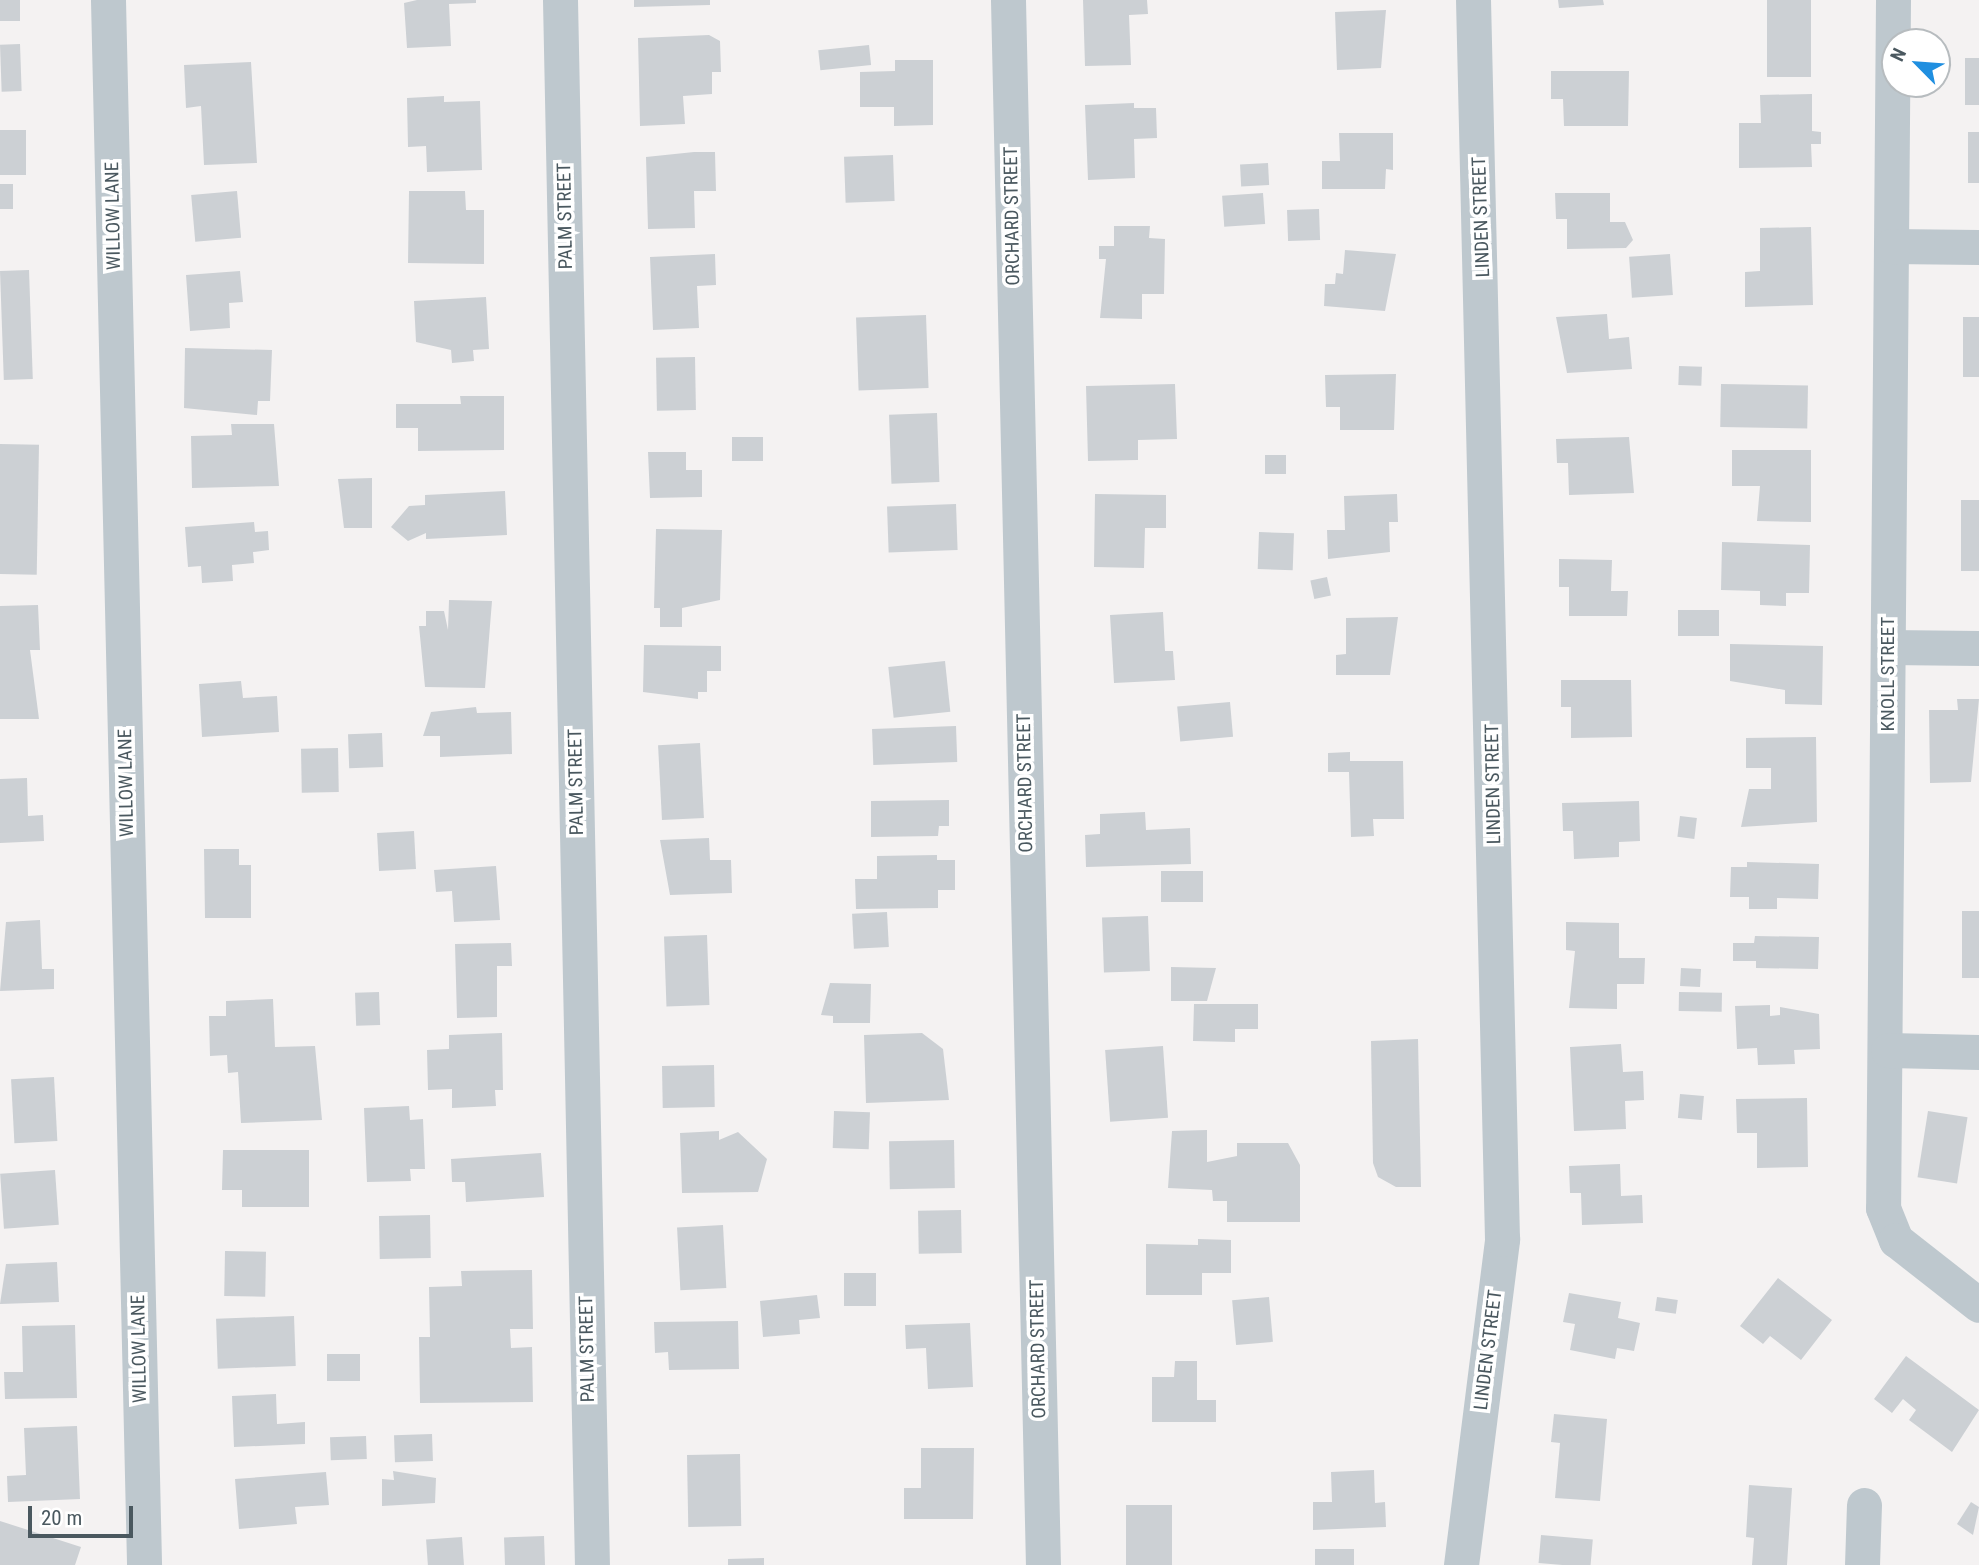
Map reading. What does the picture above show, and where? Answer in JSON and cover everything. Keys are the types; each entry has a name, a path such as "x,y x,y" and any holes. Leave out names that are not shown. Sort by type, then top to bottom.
{"street":[{"name":"WILLOW LANE","path":"108,0 144,1565"},
{"name":"PALM STREET","path":"560,0 592,1565"},
{"name":"ORCHARD STREET","path":"1008,0 1043,1565"},
{"name":"LINDEN STREET","path":"1461,1565 1502,1239 1473,0"},
{"name":"KNOLL STREET","path":"1893,0 1886,1224 1896,1240 1979,1305"},
{"path":"1891,246 1979,247"},
{"path":"1888,647 1979,649"},
{"path":"1888,1050 1979,1052"},
{"path":"1862,1565 1864,1505"}],"building":[{"path":"0,0 20,0 20,21 0,21"},
{"path":"417,0 476,0 476,3 449,4 451,46 407,48 404,3"},
{"path":"634,0 710,0 710,5 634,7"},
{"path":"1083,0 1147,0 1148,14 1129,15 1131,65 1085,66"},
{"path":"1558,0 1603,0 1604,5 1559,8"},
{"path":"1767,0 1811,0 1811,77 1767,77"},
{"path":"1386,10 1381,68 1337,70 1335,12"},
{"path":"709,35 720,41 721,72 712,72 712,94 683,96 685,124 640,126 638,38"},
{"path":"20,44 22,91 2,92 0,45"},
{"path":"869,45 871,65 820,70 818,50"},
{"path":"1965,58 1979,58 1979,105 1965,105"},
{"path":"895,60 933,60 933,125 894,126 894,107 860,107 860,72 895,71"},
{"path":"251,62 257,163 204,165 201,106 186,108 184,65"},
{"path":"1551,71 1629,71 1628,126 1564,126 1563,99 1551,99"},
{"path":"1812,94 1812,131 1821,132 1821,144 1811,144 1812,167 1739,168 1739,123 1761,123 1760,95"},
{"path":"444,96 444,102 480,101 482,170 427,172 426,146 408,147 407,98"},
{"path":"1134,103 1134,108 1156,108 1157,138 1134,139 1135,178 1088,180 1085,105"},
{"path":"0,130 26,130 26,175 0,175"},
{"path":"1968,132 1979,132 1979,183 1968,183"},
{"path":"1339,133 1393,133 1393,170 1386,169 1385,189 1322,189 1322,161 1340,161"},
{"path":"715,152 716,191 694,191 695,228 648,229 646,157"},
{"path":"893,155 895,201 846,203 844,157"},
{"path":"1268,163 1269,185 1241,186 1240,164"},
{"path":"0,184 13,184 13,209 0,209"},
{"path":"237,191 241,238 195,242 191,195"},
{"path":"409,191 465,191 466,210 484,210 484,264 408,263"},
{"path":"1263,193 1265,224 1224,227 1222,196"},
{"path":"1555,193 1610,193 1610,222 1625,222 1633,240 1626,248 1567,249 1567,219 1556,219"},
{"path":"1319,209 1320,240 1288,241 1287,210"},
{"path":"1114,226 1150,226 1149,238 1165,239 1164,294 1142,294 1142,319 1100,318 1106,259 1099,259 1099,246 1114,246"},
{"path":"1811,227 1813,305 1745,307 1745,272 1760,271 1760,228"},
{"path":"1345,250 1396,254 1385,311 1324,306 1325,284 1335,284 1336,273 1343,274"},
{"path":"715,254 716,285 697,286 699,328 653,330 650,257"},
{"path":"1670,254 1673,295 1632,298 1629,257"},
{"path":"29,270 33,379 4,380 0,271"},
{"path":"240,271 243,302 229,303 230,328 190,331 186,275"},
{"path":"486,297 489,349 473,350 474,361 452,363 451,350 416,342 414,301"},
{"path":"1607,314 1609,339 1629,337 1632,369 1567,373 1556,317"},
{"path":"926,315 929,388 859,390 856,317"},
{"path":"1963,317 1979,317 1979,377 1963,377"},
{"path":"185,348 272,350 270,401 258,401 257,415 184,408"},
{"path":"695,357 696,410 657,411 656,358"},
{"path":"1679,366 1702,367 1701,386 1678,385"},
{"path":"1396,374 1394,430 1340,430 1340,407 1326,407 1325,375"},
{"path":"1175,384 1177,439 1138,440 1138,460 1088,461 1086,386"},
{"path":"1721,384 1808,386 1807,429 1720,427"},
{"path":"460,396 504,396 504,450 418,451 418,428 396,428 396,404 461,404"},
{"path":"937,413 939,482 891,484 889,415"},
{"path":"231,424 274,424 279,486 192,488 191,436 232,435"},
{"path":"732,437 763,437 763,461 732,461"},
{"path":"1629,437 1634,493 1569,495 1568,463 1557,463 1556,439"},
{"path":"0,444 39,445 37,575 0,574"},
{"path":"1732,450 1811,450 1811,522 1757,521 1760,486 1732,486"},
{"path":"648,452 686,452 686,470 702,470 702,497 650,498"},
{"path":"1265,455 1286,455 1286,474 1265,474"},
{"path":"372,478 372,528 344,528 338,479"},
{"path":"505,491 507,535 426,539 426,533 408,541 391,527 409,506 425,505 425,495"},
{"path":"1095,494 1166,495 1166,528 1145,528 1144,568 1094,567"},
{"path":"1397,494 1398,522 1389,522 1390,552 1328,559 1327,530 1345,530 1344,496"},
{"path":"1961,500 1979,500 1979,571 1961,571"},
{"path":"956,504 958,550 889,552 887,506"},
{"path":"254,522 255,532 268,531 269,550 253,552 254,563 232,565 233,581 202,583 201,566 188,567 185,527"},
{"path":"656,529 722,530 720,600 682,608 682,627 660,627 660,608 654,608"},
{"path":"1259,532 1294,533 1293,570 1258,569"},
{"path":"1722,542 1810,545 1809,593 1786,593 1786,606 1760,605 1760,591 1721,590"},
{"path":"1559,559 1612,560 1611,591 1628,591 1627,616 1569,616 1569,587 1559,587"},
{"path":"1327,577 1331,596 1314,599 1310,581"},
{"path":"449,600 492,601 485,688 425,687 419,626 426,626 426,611 444,611 448,630"},
{"path":"38,605 40,650 30,650 39,719 0,719 0,606"},
{"path":"1678,610 1719,610 1719,636 1678,636"},
{"path":"1163,612 1165,651 1173,651 1175,680 1114,683 1110,615"},
{"path":"1398,617 1390,675 1336,675 1336,655 1346,654 1346,618"},
{"path":"1730,644 1823,646 1822,705 1785,704 1785,690 1730,681"},
{"path":"644,645 721,646 721,671 707,671 707,692 698,692 698,699 643,692"},
{"path":"945,661 950,712 894,718 888,667"},
{"path":"1561,680 1631,680 1632,737 1571,738 1571,707 1561,707"},
{"path":"241,681 243,698 277,696 279,732 202,737 199,684"},
{"path":"1957,699 1979,699 1971,782 1930,783 1929,710 1958,710"},
{"path":"1230,702 1233,737 1180,741 1177,707"},
{"path":"476,707 477,713 511,712 512,754 440,757 440,736 423,736 431,712"},
{"path":"956,726 957,762 873,765 872,729"},
{"path":"382,733 383,767 349,768 348,734"},
{"path":"1816,737 1817,822 1741,827 1749,789 1771,789 1771,768 1746,768 1746,738"},
{"path":"700,743 704,818 662,820 658,745"},
{"path":"338,748 339,792 302,793 301,749"},
{"path":"1350,752 1350,761 1403,761 1404,819 1373,819 1374,836 1351,837 1349,772 1328,772 1328,753"},
{"path":"27,778 28,816 43,815 44,841 0,843 0,779"},
{"path":"949,800 949,826 939,826 938,836 871,837 871,801"},
{"path":"1639,801 1640,841 1619,842 1619,857 1574,859 1573,831 1563,831 1562,803"},
{"path":"1145,812 1146,830 1190,828 1191,864 1086,867 1085,835 1100,834 1100,814"},
{"path":"1680,816 1697,818 1694,839 1677,837"},
{"path":"414,831 416,869 379,871 377,833"},
{"path":"709,838 710,860 731,860 732,893 670,895 660,840"},
{"path":"204,849 239,849 239,865 251,865 251,918 205,918"},
{"path":"937,855 937,860 955,860 955,890 938,890 938,908 856,909 855,879 877,879 877,856"},
{"path":"1747,862 1819,864 1818,899 1777,898 1777,909 1749,909 1749,897 1730,897 1731,867 1747,867"},
{"path":"496,866 500,920 454,922 452,891 436,892 434,870"},
{"path":"1161,871 1203,871 1203,902 1161,902"},
{"path":"1962,911 1979,911 1979,978 1962,978"},
{"path":"887,912 889,947 854,949 852,914"},
{"path":"1148,916 1150,971 1104,973 1102,918"},
{"path":"40,920 42,969 54,969 54,989 0,991 6,922"},
{"path":"1566,922 1619,923 1619,958 1645,958 1644,984 1617,984 1617,1009 1569,1008 1575,951 1566,950"},
{"path":"707,935 709,1005 666,1006 664,937"},
{"path":"1755,936 1819,937 1818,969 1756,968 1756,961 1733,961 1733,943 1754,943"},
{"path":"511,943 512,966 497,966 497,1017 457,1018 455,944"},
{"path":"1171,967 1216,968 1207,1001 1171,1001"},
{"path":"1681,968 1701,969 1700,987 1680,986"},
{"path":"830,983 871,984 870,1023 833,1023 833,1016 821,1015"},
{"path":"379,992 380,1025 356,1026 355,993"},
{"path":"1679,992 1722,993 1722,1012 1679,1011"},
{"path":"273,999 275,1047 315,1046 322,1120 241,1123 238,1072 228,1073 227,1055 210,1056 209,1016 226,1016 226,1001"},
{"path":"1194,1004 1258,1004 1258,1029 1235,1029 1235,1042 1193,1041"},
{"path":"1770,1005 1770,1016 1780,1015 1780,1007 1819,1014 1820,1049 1794,1050 1795,1064 1758,1065 1757,1048 1737,1049 1735,1006"},
{"path":"502,1033 503,1090 495,1090 496,1106 452,1108 452,1089 428,1090 427,1050 449,1049 449,1035"},
{"path":"922,1033 943,1049 949,1100 866,1103 864,1035"},
{"path":"1418,1039 1421,1187 1396,1187 1378,1177 1373,1163 1371,1041"},
{"path":"1621,1044 1623,1072 1643,1071 1644,1100 1625,1101 1626,1129 1574,1131 1570,1047"},
{"path":"1163,1046 1168,1118 1110,1122 1105,1050"},
{"path":"714,1065 715,1107 663,1108 662,1066"},
{"path":"54,1077 57,1141 14,1143 11,1079"},
{"path":"1680,1094 1704,1096 1702,1120 1678,1118"},
{"path":"1807,1098 1808,1167 1757,1168 1757,1133 1737,1133 1736,1099"},
{"path":"409,1106 410,1120 423,1119 425,1169 410,1169 411,1181 367,1182 364,1108"},
{"path":"834,1111 870,1112 869,1149 833,1148"},
{"path":"1928,1111 1968,1117 1957,1183 1918,1177"},
{"path":"1207,1130 1207,1162 1237,1156 1237,1143 1288,1143 1300,1165 1300,1222 1227,1222 1227,1201 1213,1201 1212,1190 1168,1188 1172,1131"},
{"path":"719,1131 719,1140 738,1132 767,1159 758,1192 682,1193 680,1133"},
{"path":"954,1140 955,1188 890,1189 889,1141"},
{"path":"223,1150 309,1150 309,1207 242,1207 242,1190 222,1190"},
{"path":"541,1153 544,1197 466,1202 465,1182 452,1182 451,1159"},
{"path":"1620,1164 1621,1196 1642,1195 1643,1223 1582,1225 1581,1193 1570,1193 1569,1166"},
{"path":"55,1170 59,1225 4,1229 0,1174"},
{"path":"961,1210 962,1253 919,1254 918,1211"},
{"path":"430,1215 431,1258 380,1259 379,1216"},
{"path":"723,1225 726,1288 680,1290 677,1227"},
{"path":"1198,1239 1231,1240 1231,1273 1202,1273 1202,1295 1146,1295 1146,1244 1198,1245"},
{"path":"225,1251 266,1252 265,1297 224,1296"},
{"path":"57,1262 59,1302 0,1304 6,1264"},
{"path":"532,1270 533,1329 510,1329 511,1348 532,1347 533,1402 420,1403 419,1337 430,1337 429,1287 462,1286 461,1271"},
{"path":"844,1273 876,1273 876,1306 844,1306"},
{"path":"1778,1278 1832,1320 1801,1360 1770,1336 1763,1344 1740,1326"},
{"path":"1569,1293 1621,1302 1618,1318 1640,1323 1634,1351 1617,1348 1615,1359 1570,1350 1575,1324 1563,1322"},
{"path":"817,1295 820,1318 799,1320 800,1334 763,1337 760,1301"},
{"path":"1269,1297 1273,1342 1236,1345 1232,1300"},
{"path":"1657,1297 1678,1300 1676,1314 1655,1311"},
{"path":"294,1316 296,1366 218,1369 216,1319"},
{"path":"738,1321 739,1369 669,1370 668,1352 655,1353 654,1322"},
{"path":"970,1323 973,1387 928,1389 926,1348 906,1349 905,1325"},
{"path":"75,1325 77,1398 5,1399 4,1372 23,1372 22,1326"},
{"path":"327,1354 360,1354 360,1381 327,1381"},
{"path":"1906,1356 1979,1410 1952,1452 1909,1420 1916,1410 1903,1399 1892,1413 1874,1399"},
{"path":"1175,1361 1197,1361 1197,1400 1216,1400 1216,1422 1152,1422 1152,1377 1174,1377"},
{"path":"276,1394 277,1424 305,1422 305,1444 234,1447 232,1396"},
{"path":"1554,1414 1607,1419 1600,1501 1555,1498 1560,1443 1551,1442"},
{"path":"77,1426 80,1499 8,1502 7,1476 26,1475 24,1428"},
{"path":"432,1434 433,1461 395,1462 394,1435"},
{"path":"366,1436 367,1459 331,1460 330,1437"},
{"path":"921,1448 974,1448 973,1519 904,1519 904,1488 921,1488"},
{"path":"740,1454 741,1526 688,1527 687,1455"},
{"path":"1374,1470 1375,1503 1385,1502 1386,1527 1313,1530 1313,1502 1332,1502 1331,1472"},
{"path":"393,1471 436,1478 435,1503 382,1506 382,1479 394,1480"},
{"path":"326,1472 329,1505 295,1507 297,1524 239,1529 235,1479"},
{"path":"1749,1485 1792,1488 1787,1565 1752,1565 1754,1538 1746,1537"},
{"path":"1971,1502 1979,1507 1973,1535 1957,1524"},
{"path":"1126,1505 1172,1505 1172,1565 1126,1565"},
{"path":"0,1521 81,1547 75,1565 0,1565"},
{"path":"1541,1535 1593,1540 1591,1565 1539,1563"},
{"path":"544,1536 545,1565 505,1565 504,1537"},
{"path":"462,1537 464,1565 428,1565 426,1540"},
{"path":"1315,1549 1354,1549 1354,1565 1315,1565"},
{"path":"764,1558 764,1565 728,1565 728,1559"}]}
